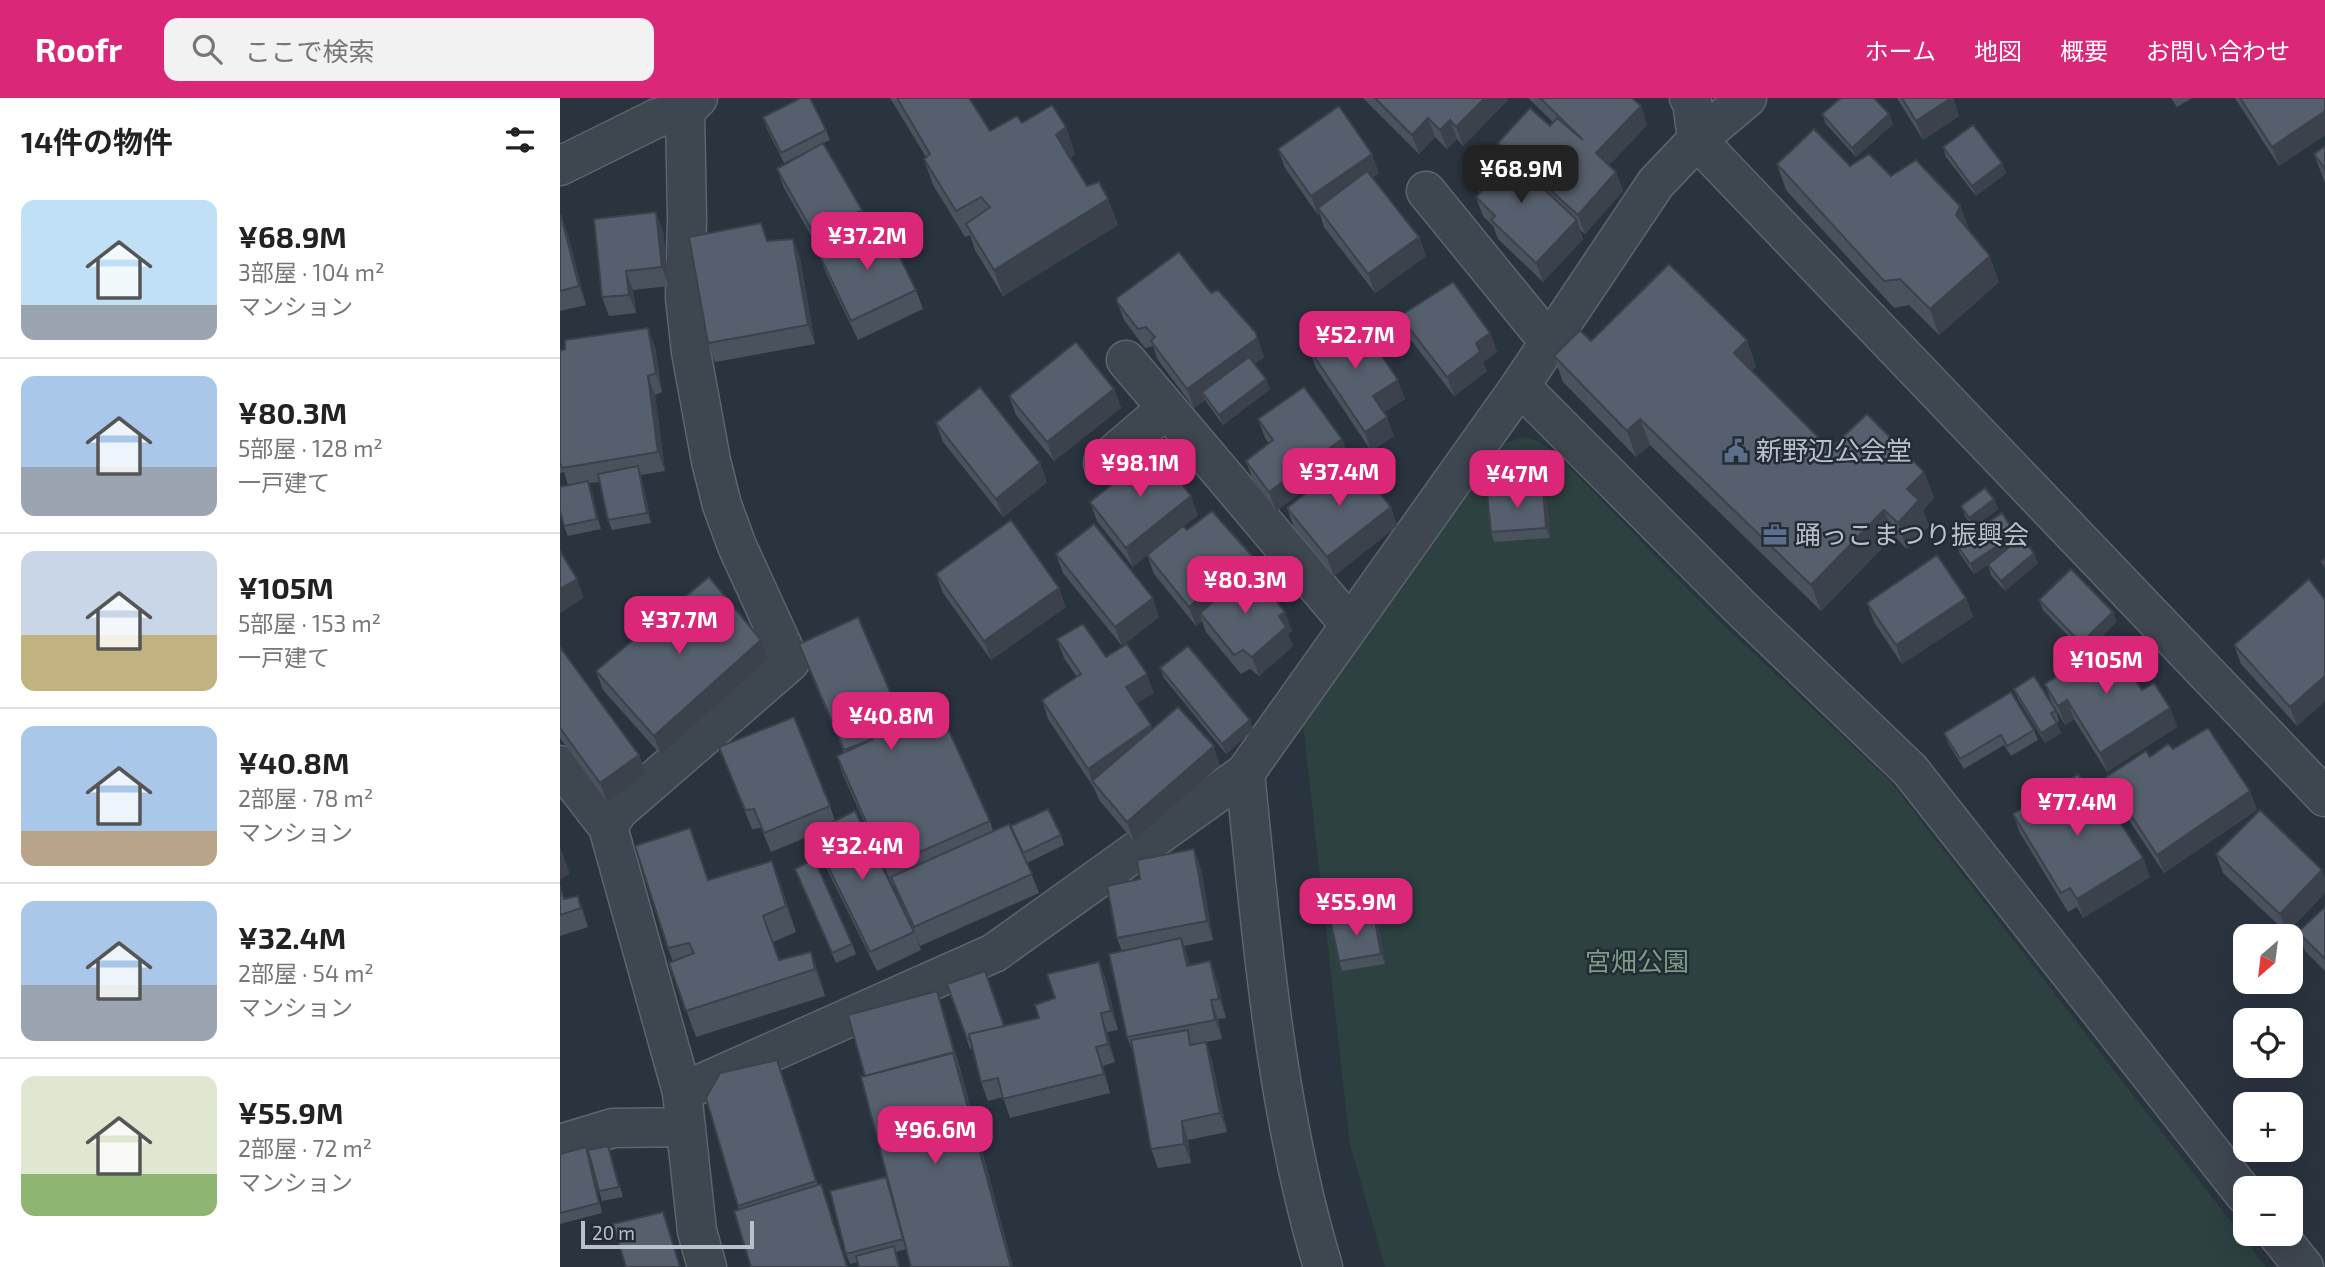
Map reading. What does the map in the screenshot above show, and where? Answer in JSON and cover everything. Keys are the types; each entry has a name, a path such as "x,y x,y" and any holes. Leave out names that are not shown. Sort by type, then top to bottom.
{"street":[{"path":"1689,98 1692,101 1698,140 2325,797"},
{"path":"560,1144 684,1110 994,953 1245,773 1520,386 1656,183 1698,140 1747,98"},
{"path":"560,166 672,106 685,298 691,352 711,461 722,505 737,546 790,662 618,811 607,827"},
{"path":"1426,191 1549,342"},
{"path":"1126,360 1350,625"},
{"path":"1520,386 1738,604 1910,770 2233,1180"},
{"path":"1103,463 1167,408"},
{"path":"560,765 607,827 684,1110 697,1231 707,1267"},
{"path":"1245,773 1268,996 1307,1214 1323,1267"},
{"path":"2287,1246 2304,1267"}],"green space":[{"name":"宮畑公園","path":"1523,437 1538,441 1553,451 1720,622 1891,782 2233,1224 2233,1246 2250,1246 2266,1267 1385,1267 1350,1144 1303,723 1506,443"}],"building":[{"path":"801,98 810,98 826,130 781,153 763,117"},
{"path":"897,98 969,98 990,131 1017,116 1022,123 1052,105 1066,127 1056,135 1087,186 1099,182 1108,199 994,270 966,224 990,207 981,197 956,211 924,159 930,154"},
{"path":"1375,98 1485,98 1456,127 1450,120 1440,130 1428,118 1412,135"},
{"path":"1540,98 1632,98 1641,106 1596,153 1616,172 1578,215 1498,143 1530,108 1550,126 1557,118 1583,140"},
{"path":"1841,98 1874,98 1889,114 1852,148 1822,114"},
{"path":"1902,98 1951,98 1916,121"},
{"path":"2240,98 2325,98 2325,111 2272,147"},
{"path":"1339,106 1372,154 1311,196 1278,149"},
{"path":"1973,125 2002,163 1972,186 1943,147"},
{"path":"1814,129 1850,166 1869,154 1891,176 1916,160 1960,206 1956,215 1990,256 1930,309 1900,279 1884,281 1777,164"},
{"path":"823,143 862,210 815,236 777,169"},
{"path":"1498,146 1577,220 1536,263 1491,220 1495,216 1476,197 1485,187 1471,174"},
{"path":"2325,146 2325,169 2314,154"},
{"path":"1367,171 1419,237 1368,274 1318,208"},
{"path":"656,212 662,267 626,271 629,295 602,297 594,219"},
{"path":"560,216 579,286 560,291"},
{"path":"761,223 767,241 793,239 808,325 708,343 689,237"},
{"path":"883,223 916,290 851,321 819,254"},
{"path":"1179,252 1211,293 1218,290 1256,333 1257,338 1187,389 1151,341 1155,337 1146,327 1138,329 1117,302 1117,298"},
{"name":"新野辺公会堂","path":"1669,264 1747,340 1734,353 1830,449 1867,414 1924,472 1907,489 1919,500 1898,523 1884,510 1811,585 1640,419 1627,431 1554,356 1580,330 1591,341"},
{"path":"1453,282 1490,333 1476,343 1480,352 1447,377 1400,316"},
{"path":"1355,317 1398,380 1373,396 1387,417 1365,432 1309,349"},
{"path":"648,328 656,373 648,376 658,452 562,468 560,351 565,349 565,340"},
{"path":"1076,342 1114,389 1047,442 1009,396"},
{"path":"1249,357 1266,379 1219,415 1202,392"},
{"path":"980,387 1040,463 996,499 936,423"},
{"path":"1304,387 1342,439 1269,492 1246,461 1273,440 1258,419"},
{"path":"1155,450 1191,496 1126,548 1090,502"},
{"path":"1351,458 1391,507 1327,557 1287,508"},
{"path":"638,466 647,513 608,520 598,474"},
{"path":"588,481 597,519 564,526 560,510 560,487"},
{"path":"1543,488 1546,528 1491,532 1487,493"},
{"path":"1985,488 1994,499 1969,518 1961,506"},
{"path":"1212,511 1252,556 1189,607 1147,555 1183,526 1187,530"},
{"path":"2002,513 2015,534 1970,564 1956,544"},
{"path":"1011,520 1059,588 984,641 936,574"},
{"path":"1094,524 1153,598 1115,627 1056,554"},
{"path":"2021,537 2034,553 2001,581 1988,565"},
{"path":"560,551 577,579 560,589"},
{"path":"1937,555 1966,598 1896,645 1867,603"},
{"path":"2071,569 2113,612 2081,643 2039,600"},
{"path":"1250,570 1285,612 1279,616 1286,627 1252,657 1243,650 1234,655 1200,613"},
{"path":"709,577 761,640 654,736 596,671"},
{"path":"2309,579 2325,600 2325,676 2290,707 2234,645"},
{"path":"858,617 894,701 882,709 891,731 939,709 990,821 886,867 837,756 873,739 844,750 799,644"},
{"path":"1083,624 1106,657 1127,644 1147,674 1126,687 1151,725 1088,769 1042,700 1081,674 1057,639"},
{"path":"2091,640 2101,654 2113,647 2142,690 2154,683 2170,708 2100,753 2067,700 2058,706 2045,684 2073,666 2067,656"},
{"path":"1188,646 1250,720 1222,744 1160,668"},
{"path":"560,647 639,755 600,783 560,728"},
{"path":"2034,676 2056,711 2051,713 2057,723 2041,733 2014,689"},
{"path":"2011,692 2034,730 2007,746 2001,735 1960,759 1944,733"},
{"path":"922,702 927,714 892,730 886,717"},
{"path":"1178,707 1214,746 1127,822 1092,781"},
{"path":"794,717 830,806 764,833 754,809 745,810 719,747"},
{"path":"2208,728 2250,791 2157,855 2106,777 2146,751 2150,757 2168,744 2173,749"},
{"path":"2078,774 2096,802 2104,798 2143,858 2077,899 2070,888 2061,893 2013,814"},
{"path":"1048,809 1061,835 1023,853 1011,826"},
{"path":"2260,810 2322,870 2280,914 2216,854"},
{"path":"855,811 914,932 870,952 811,832"},
{"path":"1009,824 1032,874 914,927 891,877"},
{"path":"690,828 708,880 772,861 786,906 763,916 779,960 811,952 815,969 686,1011 669,963 694,953 689,943 668,948 635,846"},
{"path":"1194,849 1207,921 1117,938 1107,886 1140,879 1137,860"},
{"path":"814,859 852,944 832,953 795,869"},
{"path":"560,887 564,899 578,896 581,908 560,915"},
{"path":"2325,907 2325,959 2303,937 2303,927"},
{"path":"1374,915 1381,954 1339,961 1331,922"},
{"path":"1181,938 1187,966 1210,961 1219,999 1211,1000 1215,1020 1127,1037 1109,954"},
{"path":"1099,962 1111,1011 1101,1013 1108,1044 1096,1047 1104,1074 1003,1099 998,1078 981,1082 969,1034 1039,1018 1035,1005 1055,998 1047,974"},
{"path":"985,971 1004,1026 969,1034 970,1038 967,1039 947,984"},
{"path":"937,991 954,1052 865,1076 848,1015"},
{"path":"1188,1030 1190,1045 1206,1042 1220,1113 1182,1121 1184,1144 1151,1149 1131,1040"},
{"path":"953,1053 1011,1267 911,1267 861,1077"},
{"path":"777,1060 816,1181 738,1206 706,1098 720,1073"},
{"path":"608,1146 619,1187 599,1191 588,1150"},
{"path":"586,1147 599,1203 560,1213 560,1154"},
{"path":"886,1177 903,1239 846,1254 830,1191"},
{"path":"821,1184 847,1267 751,1267 734,1211"},
{"path":"663,1212 680,1267 626,1267 613,1224"},
{"path":"894,1246 899,1267 859,1267 856,1256"}],"place":[{"name":"新野辺公会堂","path":"1736,451"},
{"name":"踊っこまつり振興会","path":"1775,535"}]}
